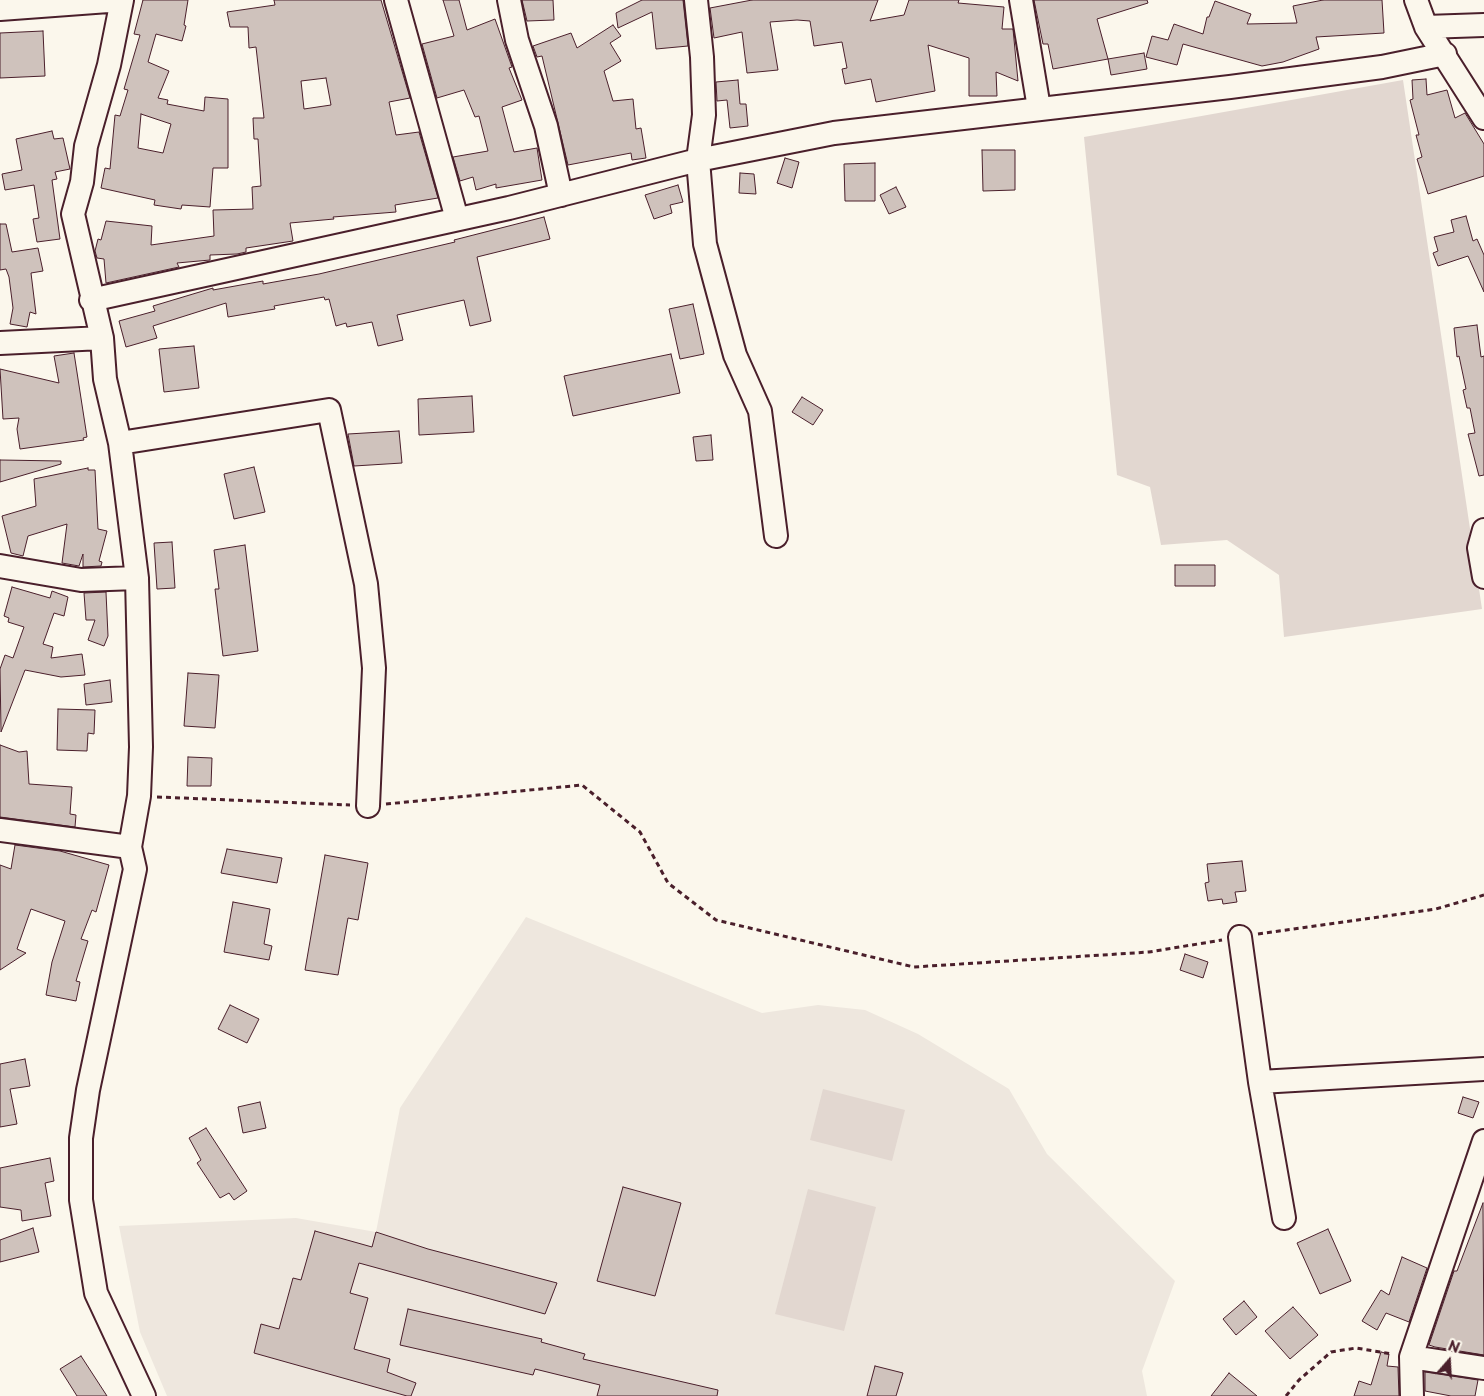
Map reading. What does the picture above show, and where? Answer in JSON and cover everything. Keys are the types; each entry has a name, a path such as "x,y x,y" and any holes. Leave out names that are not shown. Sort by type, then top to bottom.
{"street":[{"path":"0,9 122,0 109,65 86,146 82,182 72,214 91,300 102,338 105,378 120,443 137,578 141,712 138,796 130,847 135,869 102,1018 82,1128 81,1200 96,1293 144,1396"},
{"path":"396,0 457,219"},
{"path":"509,0 517,40 546,126 561,196"},
{"path":"696,0 702,57 704,115 698,160 705,244 735,355 760,411 776,536"},
{"path":"1021,0 1039,108"},
{"path":"1416,0 1426,27 1445,54 1484,118"},
{"path":"1426,27 1484,24"},
{"path":"91,300 561,196 698,160 834,133 1382,67 1445,54"},
{"path":"0,343 102,338"},
{"path":"120,443 329,410 366,584 374,668 368,806"},
{"path":"1484,530 1479,548 1484,577"},
{"path":"0,566 81,580 137,578"},
{"path":"0,830 130,847"},
{"path":"1240,937 1260,1082 1284,1218"},
{"path":"1260,1082 1484,1069"},
{"path":"1412,1396 1410,1357 1484,1141"},
{"path":"1410,1357 1484,1368"}],"path":[{"path":"138,796 368,806 582,784 640,832 668,883 716,920 914,968 1149,952 1436,909 1484,895"},
{"path":"1286,1396 1299,1380 1331,1352 1356,1348 1410,1357"}],"shaded area":[{"path":"1403,80 1482,609 1284,637 1279,575 1227,540 1161,545 1150,487 1117,475 1084,137"},
{"path":"526,917 762,1013 818,1005 865,1010 918,1034 1009,1089 1047,1154 1175,1281 1142,1371 1147,1396 167,1396 140,1332 119,1226 296,1218 376,1232 400,1108"},
{"path":"823,1089 905,1110 892,1161 810,1140"},
{"path":"808,1189 876,1207 844,1331 775,1314"}],"building":[{"path":"143,0 188,0 184,25 186,26 182,41 156,34 148,62 169,71 158,98 168,100 167,104 204,111 205,97 228,99 228,168 213,168 210,207 182,205 181,209 154,205 155,200 101,188 105,168 110,169 115,115 120,116 128,90 124,89 140,35 134,34","holes":["141,114 171,124 163,153 138,148"]},
{"path":"274,0 381,0 410,98 389,102 396,135 419,132 438,198 395,205 396,212 333,217 334,219 290,223 293,241 246,248 246,252 237,254 210,255 210,260 177,263 179,267 106,283 104,259 97,258 95,251 98,239 101,240 106,221 152,226 151,245 214,236 213,210 253,209 252,187 261,186 258,139 254,139 253,118 264,118 256,47 249,48 248,27 230,27 227,12 275,5","holes":["326,78 331,105 304,109 301,81"]},
{"path":"443,0 459,0 467,30 495,19 512,67 509,68 522,100 502,107 514,152 537,148 542,180 496,188 496,184 476,190 473,177 460,181 453,157 488,151 479,116 475,117 464,90 437,98 422,44 454,36"},
{"path":"522,0 553,0 554,20 527,21"},
{"path":"642,0 683,0 688,46 656,49 652,12 618,28 616,13"},
{"path":"752,0 878,0 870,21 904,15 909,0 959,0 958,3 1004,7 1002,29 1013,29 1018,81 996,72 997,96 969,96 969,58 928,45 935,91 876,102 871,79 845,84 842,69 847,68 842,42 814,46 810,21 797,20 770,22 778,70 747,73 742,32 714,38 710,8"},
{"path":"1034,0 1147,0 1148,3 1097,19 1108,59 1053,69 1048,44 1043,44"},
{"path":"1323,0 1382,0 1384,33 1316,37 1319,49 1283,62 1262,66 1183,44 1177,65 1146,57 1152,36 1168,40 1174,24 1203,34 1207,17 1209,17 1215,1 1251,14 1247,24 1297,23 1293,6"},
{"path":"613,25 621,36 610,43 621,61 604,71 613,101 633,99 636,129 641,128 646,158 632,160 631,153 568,165 542,56 537,57 533,46 571,33 577,48"},
{"path":"43,31 45,76 0,78 0,33"},
{"path":"1144,53 1147,69 1111,75 1108,59"},
{"path":"1426,79 1427,95 1447,90 1455,118 1465,113 1484,144 1484,176 1428,194 1417,159 1422,157 1416,135 1419,135 1410,100 1413,99 1412,80"},
{"path":"738,80 740,104 746,104 748,126 730,128 727,100 717,101 716,82"},
{"path":"52,131 54,139 63,138 70,169 55,172 57,179 52,180 60,239 37,242 33,219 39,218 34,185 5,190 2,174 22,170 16,139"},
{"path":"982,150 1015,150 1015,190 983,191"},
{"path":"785,158 799,162 792,188 777,183"},
{"path":"875,163 875,201 845,201 844,164"},
{"path":"740,173 754,174 756,194 739,193"},
{"path":"678,185 683,202 670,205 672,213 654,219 645,195"},
{"path":"896,187 906,207 889,214 880,195"},
{"path":"1466,216 1473,241 1477,239 1484,255 1484,292 1468,256 1438,266 1433,253 1438,251 1434,237 1454,232 1451,220"},
{"path":"544,217 550,239 477,257 491,321 470,326 464,300 397,315 403,340 378,346 372,322 347,327 346,323 336,326 329,299 325,300 324,297 274,306 275,309 228,317 226,303 153,326 157,338 126,347 119,321 155,311 153,306 213,288 213,290 263,281 263,284 319,274 455,242 454,240"},
{"path":"0,224 6,224 12,252 38,248 43,271 31,273 36,314 30,312 27,327 10,324 13,308 9,277 6,269 0,270"},
{"path":"693,304 704,354 680,359 669,309"},
{"path":"1477,325 1481,357 1484,356 1484,475 1479,476 1468,434 1475,433 1470,408 1467,408 1463,390 1466,389 1459,356 1457,357 1454,328"},
{"path":"194,346 199,388 164,392 159,349"},
{"path":"74,353 87,437 83,438 84,440 20,449 17,429 19,418 3,419 0,369 59,383 54,356"},
{"path":"671,354 680,393 573,416 564,376"},
{"path":"472,396 474,432 419,435 418,399"},
{"path":"802,397 823,410 813,425 792,412"},
{"path":"399,431 402,463 354,466 348,434"},
{"path":"711,435 713,460 696,461 693,437"},
{"path":"0,460 61,461 61,464 0,482"},
{"path":"254,467 265,512 234,519 224,474"},
{"path":"88,468 88,470 95,470 98,529 107,531 99,561 102,562 101,566 83,567 83,554 79,566 62,563 67,524 28,536 23,556 11,553 2,516 36,506 34,479"},
{"path":"172,542 175,588 157,589 154,543"},
{"path":"245,545 258,651 223,656 215,589 219,589 214,550"},
{"path":"1175,565 1215,565 1215,586 1175,586"},
{"path":"12,587 50,598 52,591 68,597 64,616 54,613 43,644 53,647 51,658 82,654 85,675 61,677 25,670 1,732 0,669 5,655 13,658 24,627 8,622 9,618 4,616"},
{"path":"106,592 108,636 104,646 88,640 95,620 86,620 84,593"},
{"path":"188,673 219,675 215,728 184,726"},
{"path":"110,680 112,702 86,705 84,684"},
{"path":"58,709 95,710 94,734 88,733 87,751 57,750"},
{"path":"0,745 19,752 27,751 29,784 72,787 70,814 76,815 75,827 0,817"},
{"path":"188,757 212,758 211,786 187,786"},
{"path":"15,845 60,851 109,865 96,912 92,910 81,939 88,941 76,981 80,982 76,1001 46,995 52,962 65,921 31,909 17,949 26,953 0,970 0,865 11,869"},
{"path":"227,849 282,858 277,883 221,873"},
{"path":"325,855 368,863 358,920 348,918 338,975 305,970"},
{"path":"1242,861 1246,891 1235,892 1237,902 1223,904 1222,899 1208,901 1205,883 1209,882 1207,864"},
{"path":"233,902 270,909 264,944 272,946 269,960 224,952"},
{"path":"1185,954 1208,962 1203,978 1180,970"},
{"path":"230,1005 259,1019 247,1043 218,1029"},
{"path":"25,1059 30,1086 10,1089 17,1124 0,1127 0,1064"},
{"path":"1463,1097 1479,1102 1473,1118 1458,1113"},
{"path":"260,1102 266,1128 243,1133 238,1107"},
{"path":"206,1128 247,1191 234,1200 229,1193 220,1198 197,1163 201,1160 189,1138"},
{"path":"50,1158 54,1181 45,1183 51,1216 22,1221 21,1210 0,1207 0,1168"},
{"path":"623,1187 681,1203 655,1296 597,1281"},
{"path":"1483,1203 1484,1355 1429,1345 1454,1271 1457,1271"},
{"path":"33,1228 39,1252 0,1262 0,1240"},
{"path":"1328,1229 1351,1281 1320,1294 1297,1243"},
{"path":"315,1231 372,1247 376,1232 428,1249 557,1283 545,1314 359,1263 350,1293 368,1298 354,1349 390,1359 387,1372 416,1383 411,1396 407,1396 254,1353 261,1324 279,1329 293,1278 301,1280"},
{"path":"1402,1257 1427,1268 1409,1322 1386,1313 1377,1330 1362,1321 1381,1290 1389,1295"},
{"path":"1244,1301 1257,1317 1236,1335 1223,1319"},
{"path":"1293,1307 1318,1335 1290,1359 1265,1331"},
{"path":"408,1309 542,1339 541,1342 585,1354 583,1359 718,1390 717,1396 597,1396 600,1385 535,1369 533,1375 400,1345"},
{"path":"1381,1352 1389,1354 1387,1366 1398,1367 1399,1396 1354,1396 1359,1381 1371,1385"},
{"path":"81,1356 107,1396 77,1396 60,1369"},
{"path":"875,1366 903,1373 896,1396 867,1396"},
{"path":"1425,1372 1478,1380 1475,1396 1451,1396 1425,1391"},
{"path":"1229,1373 1257,1396 1211,1396"}]}
